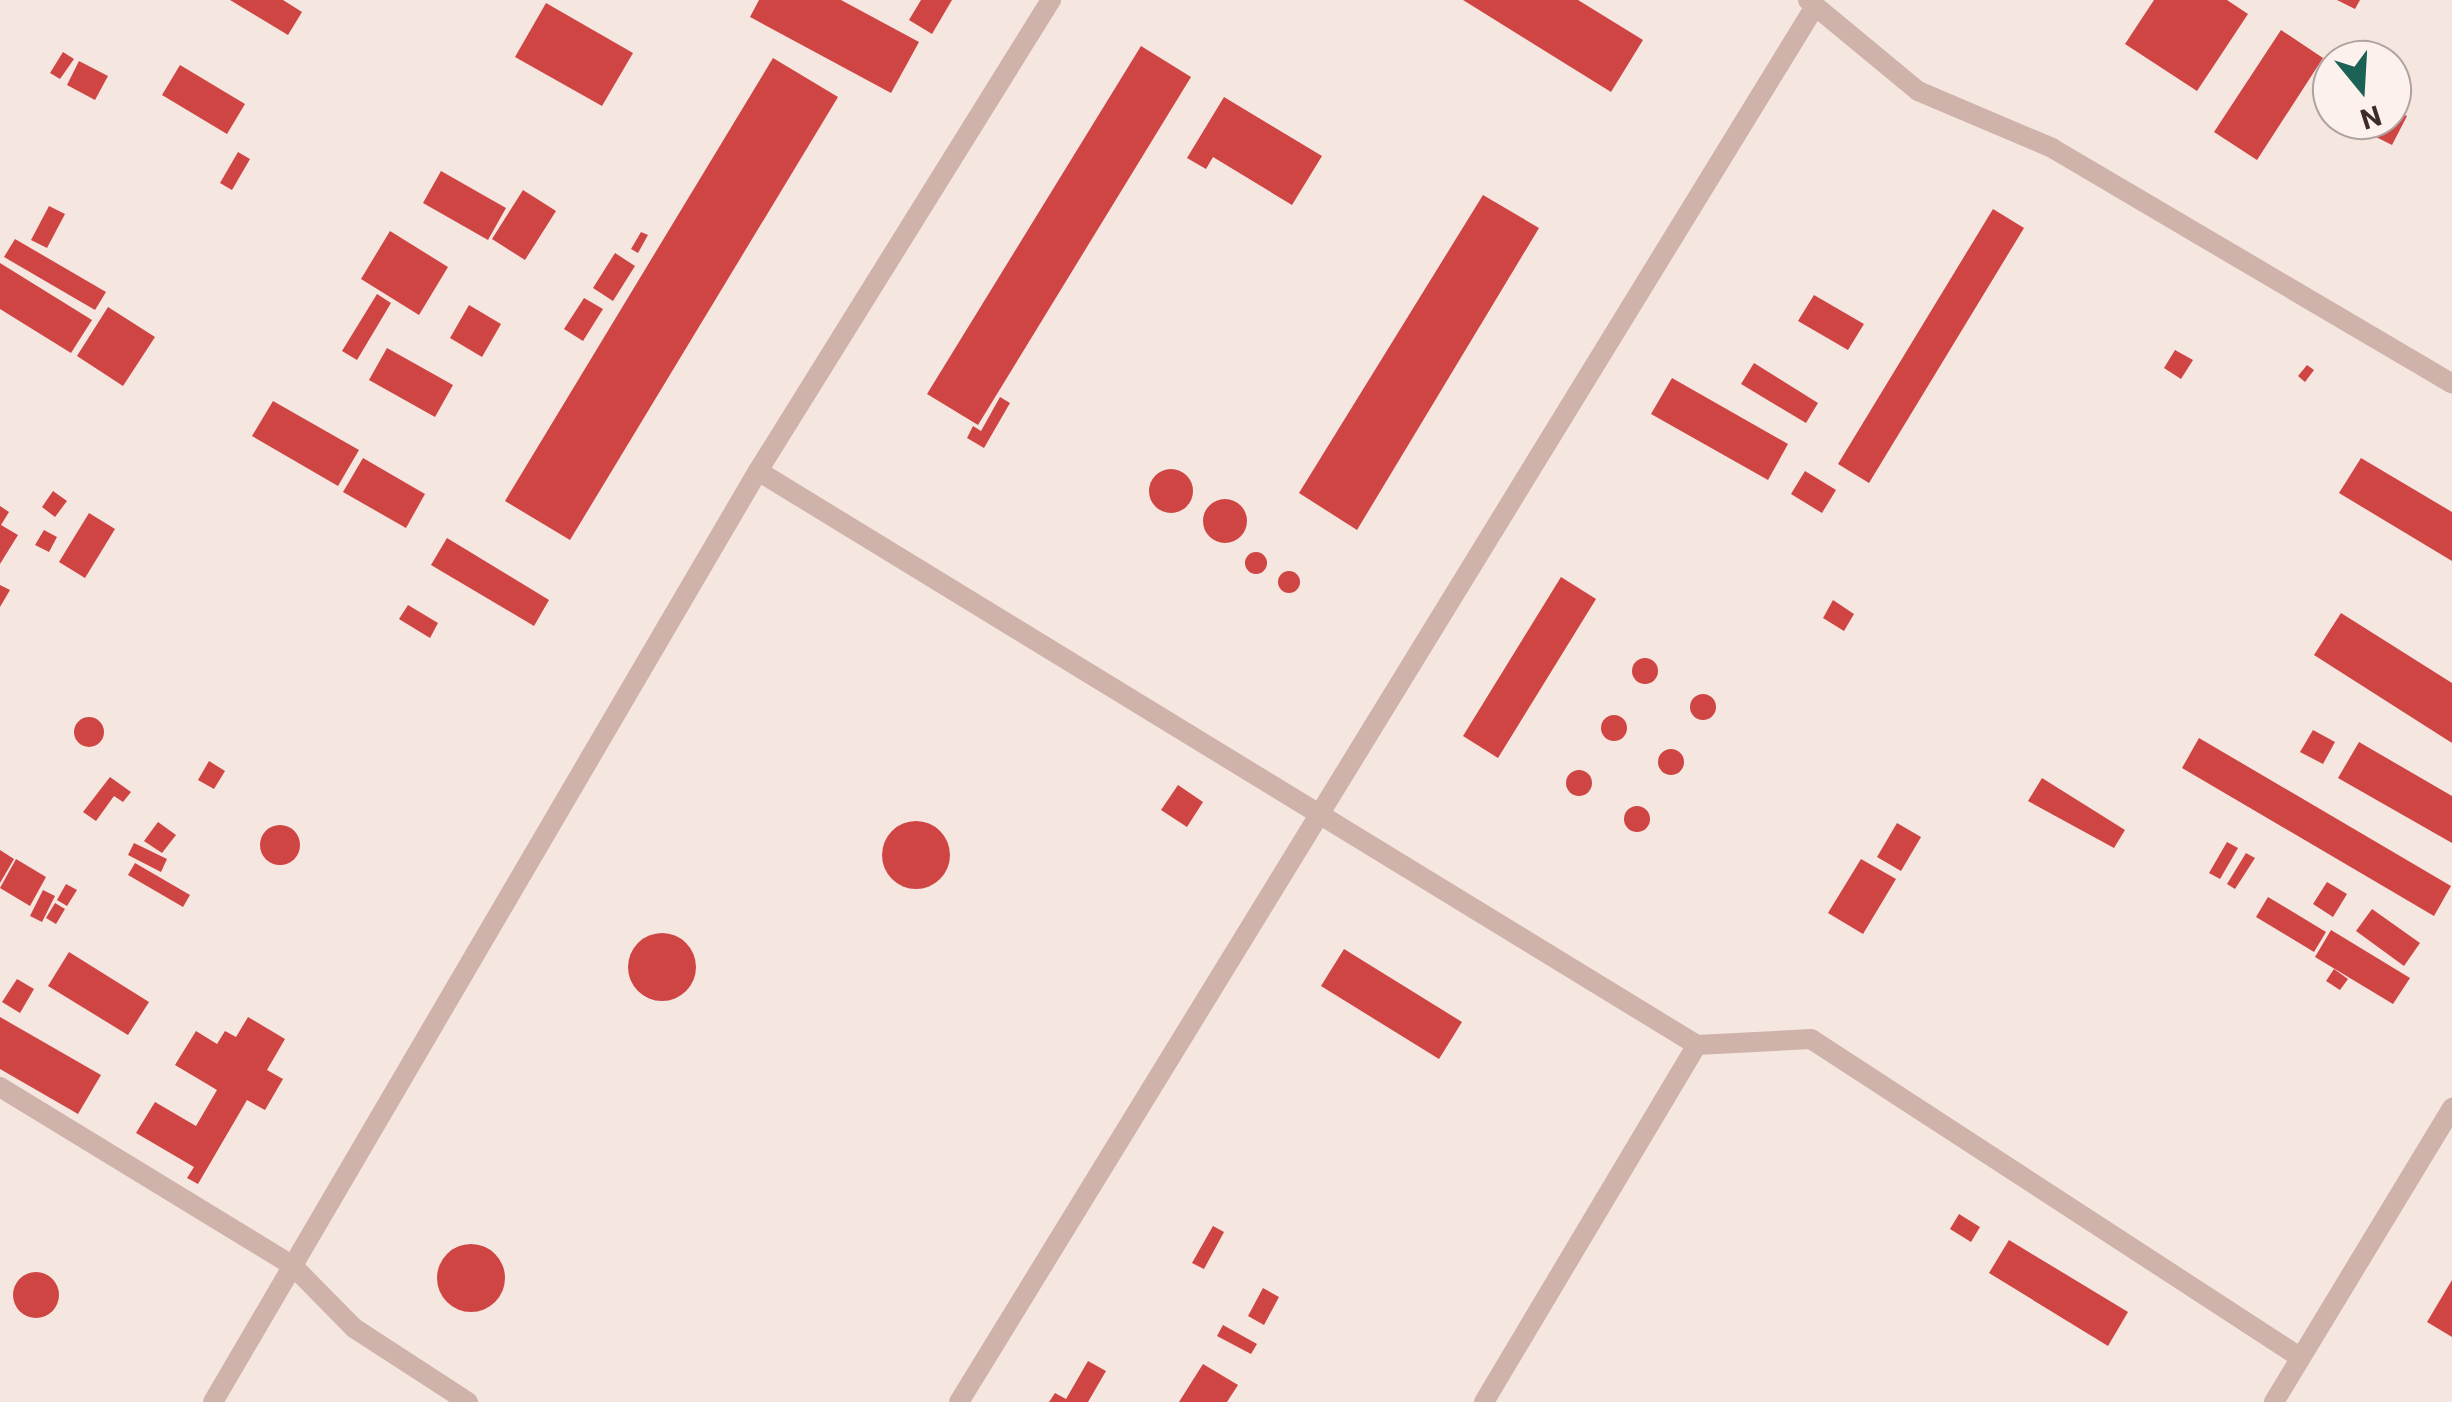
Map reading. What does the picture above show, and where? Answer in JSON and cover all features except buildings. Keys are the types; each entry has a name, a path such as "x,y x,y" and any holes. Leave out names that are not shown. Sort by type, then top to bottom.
{"lane":[{"path":"213,1402 758,472 1051,0"},
{"path":"959,1402 1812,3 1918,91 2052,148 2452,384"},
{"path":"758,472 1698,1045 1812,1040 2298,1356"},
{"path":"1484,1402 1698,1045"},
{"path":"0,1087 292,1266 354,1328 468,1402"},
{"path":"2282,1399 2298,1356 2452,1108"}]}
